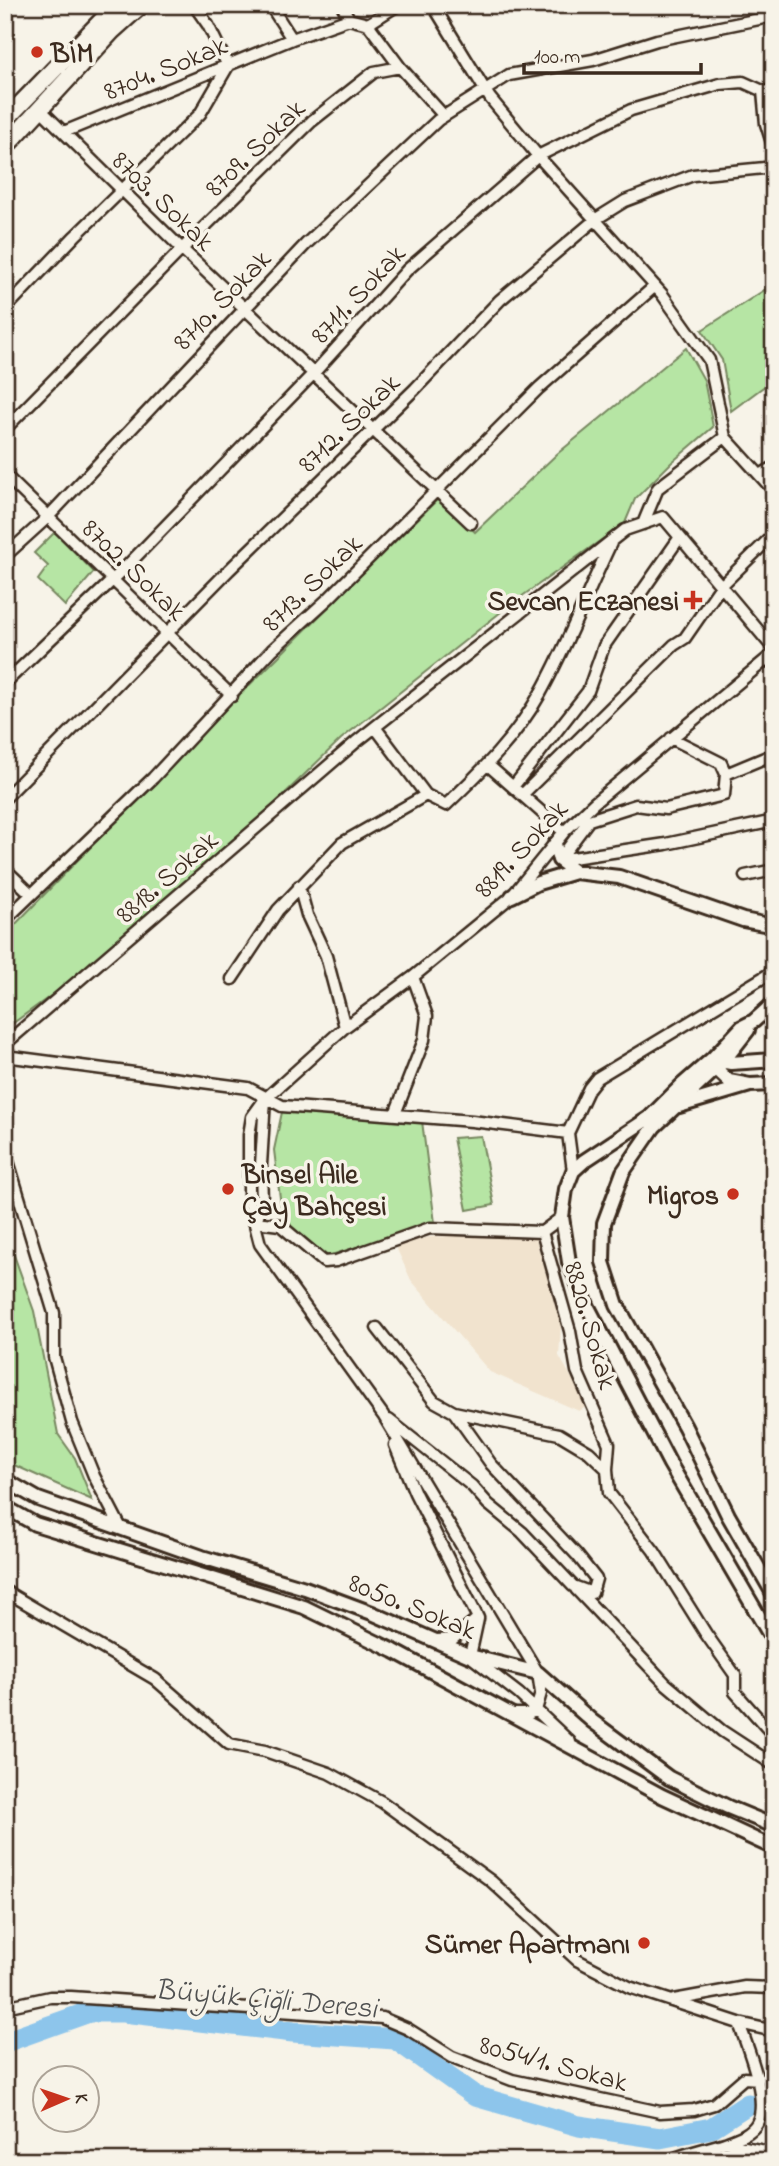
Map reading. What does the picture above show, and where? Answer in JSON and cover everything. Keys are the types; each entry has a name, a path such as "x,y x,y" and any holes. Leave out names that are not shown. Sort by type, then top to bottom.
{"highway":[{"path":"5,120 117,5"},
{"path":"5,147 112,32 141,5"}],"street":[{"path":"5,309 200,114 228,66 208,25 194,5"},
{"path":"270,5 292,39"},
{"path":"342,5 349,19 368,24 400,67 444,116"},
{"path":"368,24 398,5"},
{"path":"433,5 484,89 538,156 656,286 709,360 725,437 774,491"},
{"name":"8710. Sokak","path":"5,556 48,517 306,244 444,116 509,75 593,60 657,40 774,16"},
{"name":"8704. Sokak","path":"64,132 292,39 349,19"},
{"name":"8709. Sokak","path":"5,429 181,249 312,121 374,72 400,67"},
{"name":"8711. Sokak","path":"5,683 113,580 313,374 407,270 538,156 631,110 720,84 743,82 768,92 766,124 774,149"},
{"name":"8703. Sokak","path":"41,110 181,249 471,523"},
{"name":"8712. Sokak","path":"5,798 500,300 596,219 625,201 693,174 774,167"},
{"name":"8713. Sokak","path":"5,920 153,778 272,650 439,490 539,387 656,286"},
{"path":"643,524 658,488 725,437"},
{"path":"760,475 774,467"},
{"name":"8702. Sokak","path":"5,475 232,696"},
{"path":"643,524 663,517 774,651"},
{"name":"8818. Sokak","path":"5,1044 356,742 625,530 643,524"},
{"path":"522,795 674,645 685,638 721,586 774,534"},
{"path":"513,787 588,691 604,646 680,537"},
{"path":"376,727 426,795 446,805 488,765 540,695 612,540"},
{"name":"8819. Sokak","path":"383,1415 260,1244 257,1223 249,1201 248,1135 252,1117 265,1098 345,1027 512,896 564,832 594,803 774,651"},
{"path":"559,860 589,820 636,805 666,809 724,795 726,774 721,763 671,738"},
{"path":"726,774 774,754"},
{"path":"488,765 564,832"},
{"path":"232,979 278,910 342,843 426,795"},
{"path":"559,860 666,844 774,821"},
{"path":"555,844 559,860 575,872"},
{"path":"5,869 31,894"},
{"path":"745,876 774,870"},
{"path":"512,896 538,883 575,872 619,877 743,920 774,926"},
{"path":"299,886 307,915 326,957 345,1027"},
{"path":"573,1171 568,1133 589,1088 597,1078 774,971"},
{"path":"395,1114 424,1040 427,1016 413,976"},
{"path":"774,1003 754,1021 742,1027 715,1063 676,1107 654,1127 623,1172 604,1223 603,1262 617,1306 685,1427 728,1515 774,1595"},
{"path":"754,1021 746,1048 757,1060"},
{"path":"5,1056 248,1088 282,1105 568,1133"},
{"path":"774,1060 715,1063 682,1085 649,1118 573,1171 566,1189 562,1217 569,1262 588,1307 670,1464 774,1642"},
{"path":"715,1063 729,1081 751,1086"},
{"path":"676,1107 751,1086 774,1084"},
{"path":"5,1150 54,1313 54,1357 72,1422 94,1476 121,1528"},
{"path":"257,1223 281,1224 324,1262 337,1261 430,1228 542,1232 562,1217"},
{"name":"8820. Sokak","path":"542,1232 570,1331 577,1371 609,1444 609,1493 654,1551 735,1675 735,1692 774,1736"},
{"path":"377,1328 434,1401 454,1412 559,1434 589,1452 607,1469"},
{"path":"454,1412 491,1464 577,1555 596,1579 592,1592 573,1586"},
{"path":"383,1415 472,1486 488,1504 522,1532 665,1683 722,1731 774,1765"},
{"path":"383,1415 415,1493 478,1618 470,1656 519,1693 580,1751"},
{"path":"383,1415 538,1672 541,1693 536,1710 529,1714 508,1714"},
{"name":"8050. Sokak","path":"5,1480 38,1499 202,1557 305,1588 372,1613 470,1656 538,1672 592,1721 669,1778 774,1826"},
{"name":"8050. Sokak","path":"5,1507 35,1524 304,1607 394,1651 662,1796 774,1848"},
{"path":"5,1591 155,1679 229,1744 265,1751 330,1773 382,1802 491,1881 577,1960 629,1987 739,2024 774,2031"},
{"path":"433,1640 453,1639 478,1618"},
{"path":"674,2001 746,1987 774,1988"},
{"name":"8054/1. Sokak","path":"5,2007 50,1997 71,1997 382,2018 408,2029 452,2057 512,2080 660,2112 694,2110 714,2104 744,2078 758,2079"},
{"path":"667,2161 725,2142 748,2132 757,2124 758,2079 739,2024"},
{"path":"725,2142 774,2153"}],"shaded area":[{"path":"535,1236 561,1324 559,1356 588,1406 579,1411 490,1372 411,1280 395,1245 430,1237"}],"green space":[{"path":"774,284 774,379 731,411 722,360 702,330"},
{"path":"686,348 704,380 713,427 635,499 625,523 511,604 341,739 273,805 149,915 74,979 5,1029 5,935 209,725 440,497 475,532 557,454"},
{"path":"55,532 94,572 65,606 38,580 48,566 34,553"},
{"path":"282,1112 422,1121 435,1223 328,1256 292,1228 281,1206 274,1150"},
{"path":"481,1136 494,1205 467,1210 453,1138"},
{"path":"5,1230 34,1311 58,1434 75,1458 92,1500 5,1461"}],"waterway":[{"name":"Büyük Çiğli Deresi","path":"5,2042 89,2012 123,2012 293,2032 395,2039 475,2096 579,2126 660,2138 711,2128 748,2104"}],"place":[{"name":"BİM","path":"37,52"},
{"name":"Sevcan Eczanesi","path":"693,600"},
{"name":"Binsel Aile Çay Bahçesi","path":"228,1189"},
{"name":"Migros","path":"733,1194"},
{"name":"Sümer Apartmanı","path":"644,1943"}]}
